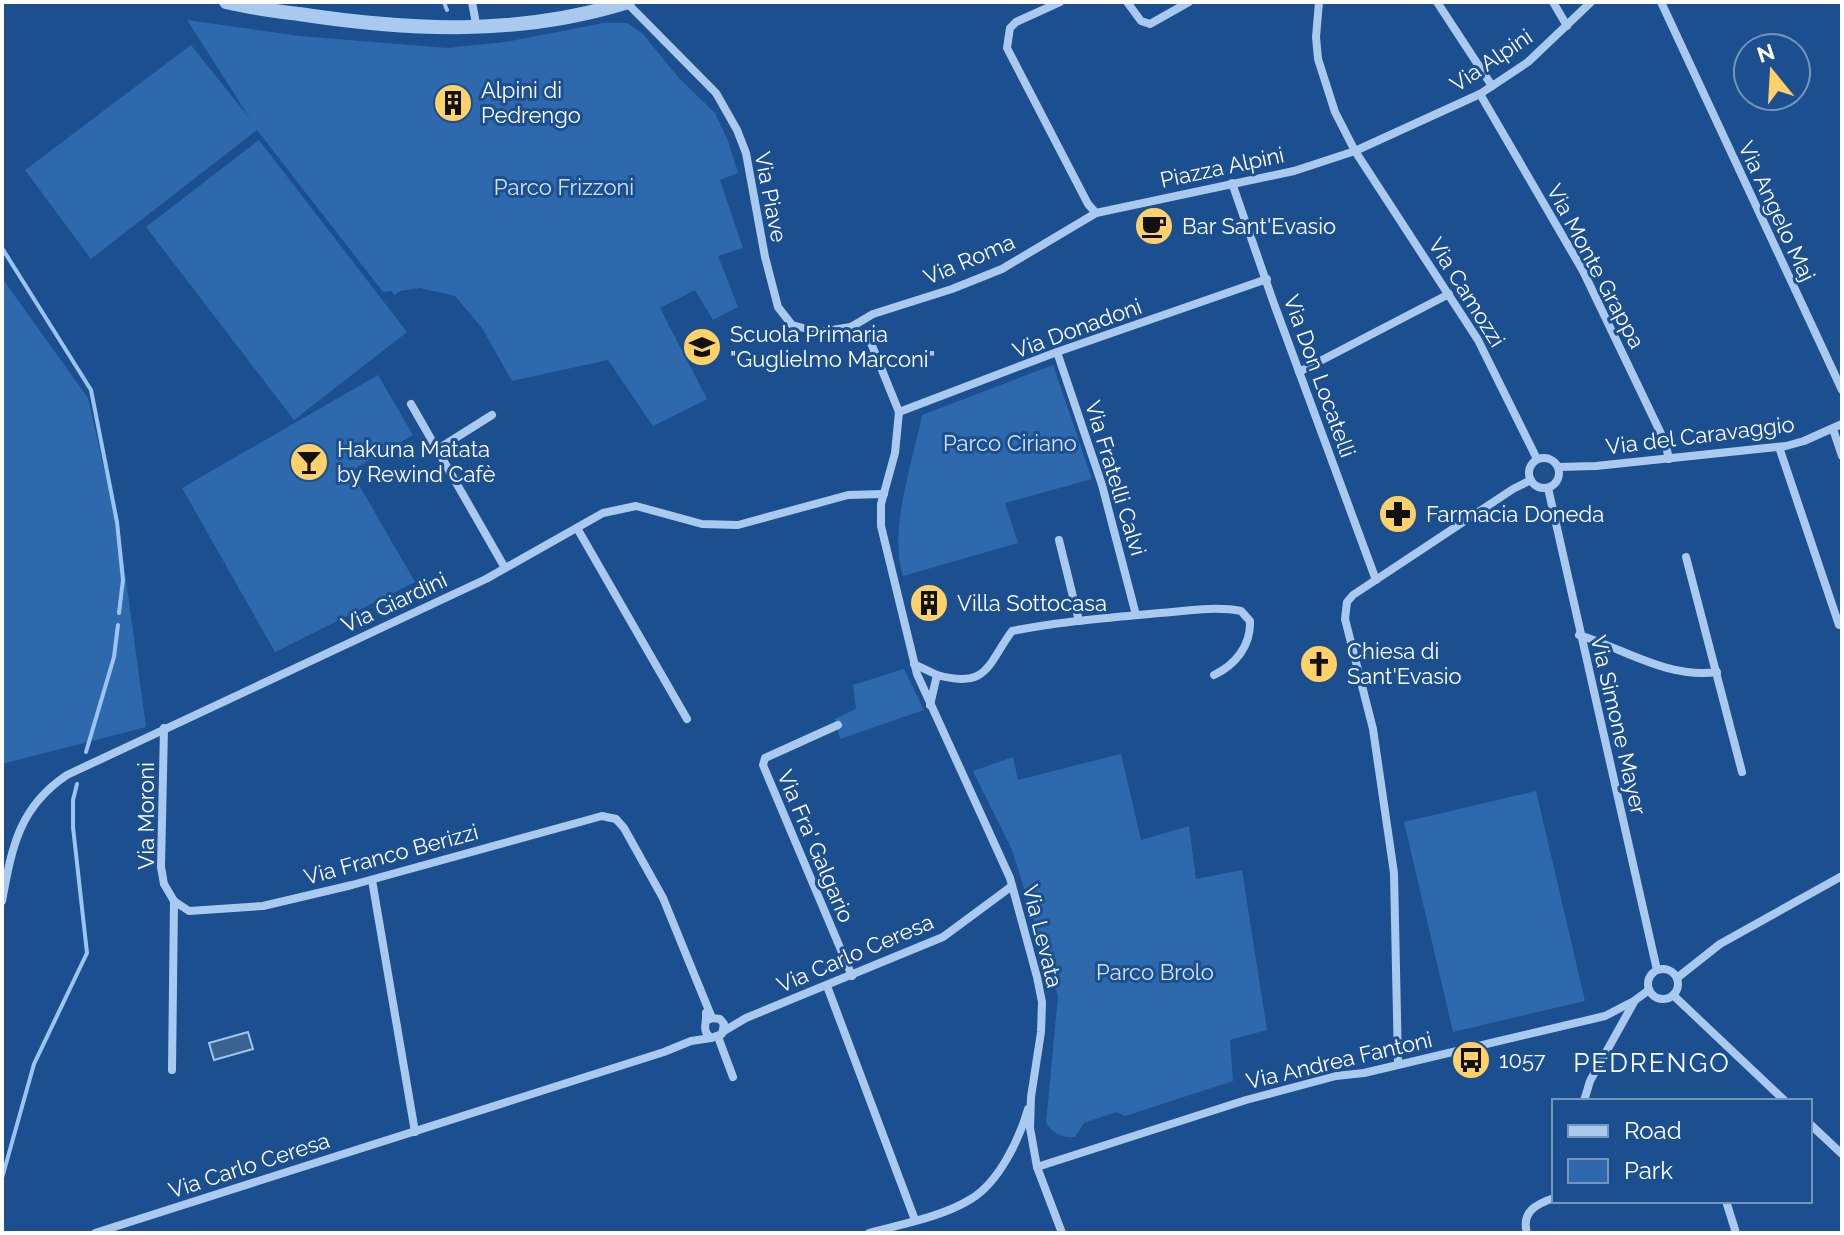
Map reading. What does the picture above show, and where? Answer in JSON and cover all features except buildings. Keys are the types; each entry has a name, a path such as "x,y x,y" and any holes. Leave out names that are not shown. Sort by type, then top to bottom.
{"street":[{"path":"226,2 349,22 477,29 560,21 627,2"},
{"path":"472,2 477,29"},
{"name":"Via Piave","path":"627,2 716,93 737,130 746,153 775,298 784,317 792,325 819,332 851,327"},
{"path":"1060,2 1016,22 1010,28 1007,48 1016,57 1088,204 1096,213"},
{"path":"1127,2 1141,21 1150,24 1189,2"},
{"name":"Via Camozzi","path":"1319,2 1318,59 1335,112 1355,151 1478,340 1537,459"},
{"path":"1437,2 1492,86"},
{"path":"1553,2 1567,26"},
{"name":"Via Alpini","path":"1355,151 1480,94 1528,62 1591,2"},
{"name":"Via Angelo Maj","path":"1661,2 1842,390"},
{"name":"Via Monte Grappa","path":"1480,94 1583,271 1665,442 1669,459"},
{"name":"Piazza Alpini","path":"1096,213 1294,171 1355,151"},
{"name":"Via Don Locatelli","path":"1232,183 1376,580"},
{"name":"Via Roma","path":"851,327 873,314 952,289 1002,269 1096,213"},
{"name":"Via Donadoni","path":"899,412 1057,352 1267,279"},
{"path":"1299,372 1449,294"},
{"path":"851,327 869,338 899,412"},
{"name":"Via Fratelli Calvi","path":"1057,352 1102,485 1136,615"},
{"path":"411,404 505,568"},
{"name":"Via Levata","path":"899,412 895,453 884,494 881,526 914,664 1012,886 1042,1002 1030,1128 1037,1167 1062,1233"},
{"path":"438,449 492,415"},
{"name":"Via del Caravaggio","path":"1558,467 1779,447 1804,441 1842,424"},
{"path":"1833,429 1842,456"},
{"path":"1779,447 1839,625 1842,624"},
{"path":"1537,459 1550,459 1558,467 1558,480 1548,488 1538,487 1531,480 1529,468 1537,459"},
{"path":"1398,1064 1394,873 1373,729 1351,646 1345,610 1353,595 1531,480"},
{"name":"Via Simone Mayer","path":"1548,488 1657,970"},
{"name":"Via Giardini","path":"2,901 18,833 38,798 67,775 505,568 603,513 636,506 702,524 738,525 848,495 884,494"},
{"path":"577,528 687,719"},
{"path":"1059,540 1079,621"},
{"path":"1686,557 1742,772"},
{"path":"914,664 954,680 972,679 995,661 1012,631 1136,615 1241,611 1250,621 1250,638 1242,653 1223,671 1214,675"},
{"path":"1579,635 1672,670 1701,674 1717,672"},
{"path":"930,705 937,675"},
{"name":"Via Fra' Galgario","path":"838,725 765,758 763,765 852,976"},
{"name":"Via Moroni","path":"164,728 161,867 164,884 174,901 172,1070"},
{"name":"Via Franco Berizzi","path":"174,901 189,911 263,906 372,880 602,816 616,819 663,898 705,1000 710,1021"},
{"path":"1677,978 1720,944 1842,876"},
{"path":"372,880 415,1132"},
{"name":"Via Carlo Ceresa","path":"95,1233 691,1041 718,1035 746,1018 943,937 1012,886"},
{"path":"1657,970 1669,970 1677,978 1678,987 1673,995 1662,999 1652,995 1649,990 1650,976 1657,970"},
{"path":"827,986 915,1220"},
{"name":"Via Andrea Fantoni","path":"1037,1167 1246,1100 1336,1076 1605,1016 1649,990"},
{"path":"1673,995 1783,1099"},
{"path":"1585,1099 1590,1081 1634,1001"},
{"name":"Via Carlo Ceresa","path":"691,1041 710,1021 746,1018"},
{"path":"710,1021 706,1034 718,1035"},
{"path":"710,1021 733,1077"},
{"path":"869,1233 969,1200 982,1191 1020,1136 1031,1097"},
{"path":"1812,1126 1842,1154"},
{"path":"1527,1233 1524,1224 1530,1211 1552,1199"},
{"path":"1727,1203 1736,1233"}],"green space":[{"name":"Parco Frizzoni","path":"187,20 300,36 447,48 505,42 604,23 627,23 643,34 678,77 715,113 738,173 720,180 743,248 718,256 738,307 713,320 695,290 660,308 707,399 653,426 608,360 512,381 482,328 455,296 420,288 394,295 392,291 383,292 257,130 91,259 25,170 191,45 251,120"},
{"path":"259,140 407,332 294,420 146,227"},
{"path":"2,278 88,398 121,543 146,727 2,764"},
{"name":"Parco Ciriano","path":"1053,365 1092,479 1005,503 1018,543 903,576 899,558 900,517 922,415"},
{"path":"378,375 413,435 351,471 415,582 275,652 182,488"},
{"path":"904,669 924,710 840,739 835,719 856,709 853,685"},
{"name":"Parco Brolo","path":"1121,754 1141,840 1189,826 1196,879 1242,870 1267,1030 1230,1040 1233,1081 1125,1116 1116,1112 1084,1123 1075,1137 1066,1137 1055,1133 1046,1123 1058,996 1012,850 973,771 1013,757 1018,780"},
{"path":"1536,791 1585,1001 1453,1032 1404,822"}],"shaded area":[{"path":"248,1032 253,1049 214,1060 209,1043"}],"waterway":[{"path":"444,2 447,10"},
{"path":"2,248 91,390 117,522 123,580 119,613"},
{"path":"86,752 114,657 118,625"},
{"path":"2,1178 34,1064 87,953 73,827 73,800 77,784"}],"place":[{"name":"Alpini di Pedrengo","path":"453,103"},
{"name":"Bar Sant'Evasio","path":"1154,226"},
{"name":"Scuola Primaria \"Guglielmo Marconi\"","path":"702,347"},
{"name":"Hakuna Matata by Rewind Cafè","path":"309,462"},
{"name":"Farmacia Doneda","path":"1398,514"},
{"name":"Villa Sottocasa","path":"929,603"},
{"name":"Chiesa di Sant'Evasio","path":"1319,664"},
{"name":"1057","path":"1471,1060"}],"district":[{"name":"PEDRENGO","path":"1652,1063"}]}
